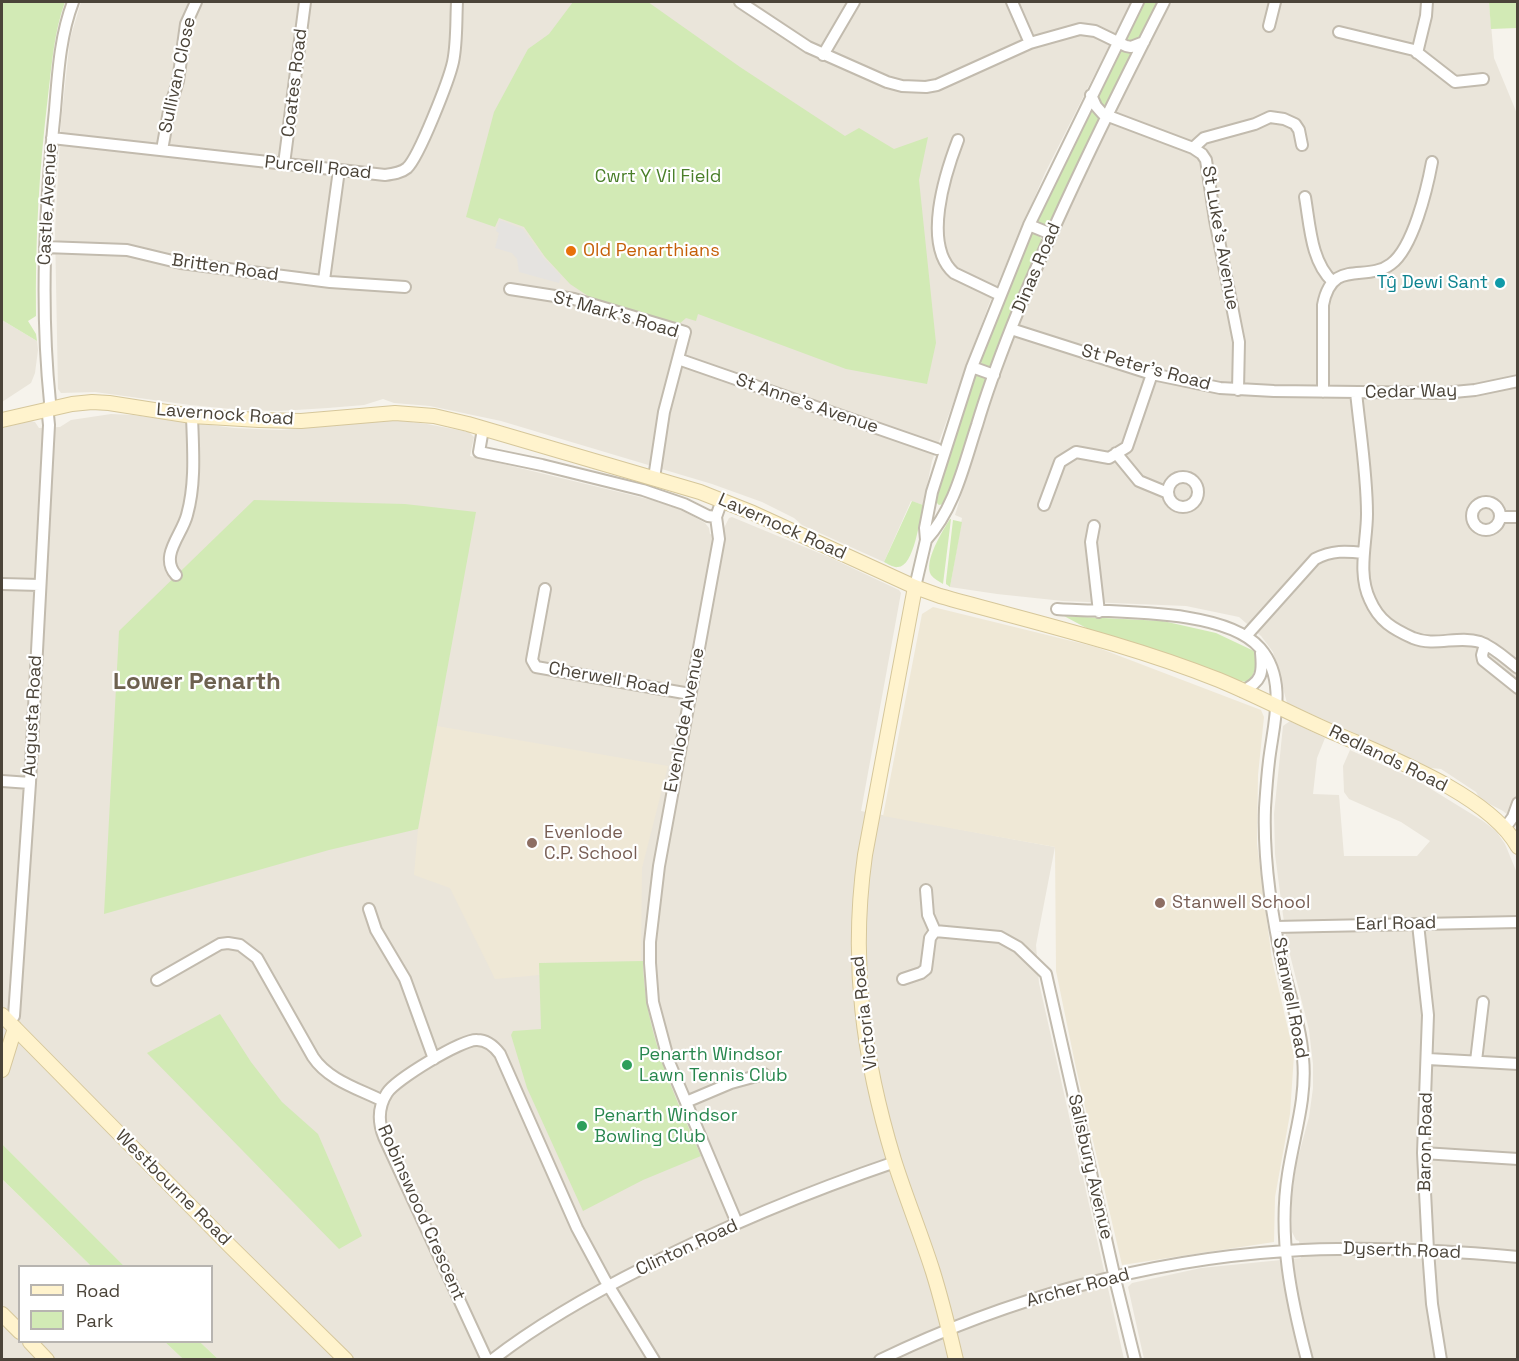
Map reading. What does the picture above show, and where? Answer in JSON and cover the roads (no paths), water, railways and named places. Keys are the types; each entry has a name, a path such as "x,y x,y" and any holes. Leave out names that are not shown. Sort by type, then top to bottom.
{"main road":[{"name":"Lavernock Road","path":"2,420 81,403 102,402 192,416 277,421 395,413 434,416 654,478 722,500 915,587 1107,642 1218,680 1277,707"},
{"name":"Victoria Road","path":"915,587 865,855 857,941 860,994 868,1051 883,1121 933,1271 956,1359"},
{"name":"Redlands Road","path":"1277,707 1432,777 1492,817 1505,828 1518,847"},
{"path":"2,1070 8,1021"},
{"name":"Westbourne Road","path":"8,1021 230,1246 346,1359"},
{"path":"2,1314 18,1330"},
{"path":"32,1343 47,1359"}],"street":[{"name":"Castle Avenue","path":"49,409 45,246 52,138 63,36 73,2"},
{"name":"Sullivan Close","path":"162,150 169,111 178,81 186,24 196,2"},
{"name":"Coates Road","path":"284,164 305,2"},
{"name":"Purcell Road","path":"52,138 385,175 400,172 412,162 420,148 453,63 457,2"},
{"path":"740,2 778,29 823,55 902,86 937,85 1030,43 1080,29 1095,31 1121,45 1131,47 1144,42"},
{"path":"823,55 854,2"},
{"path":"1012,2 1030,43"},
{"name":"Dinas Road","path":"915,587 926,540 928,507 972,367 1029,225 1138,2"},
{"name":"Dinas Road","path":"926,540 952,502 994,375 1051,234 1107,114 1164,2"},
{"path":"1262,2 1275,3 1269,26"},
{"path":"1417,53 1427,2"},
{"path":"1339,32 1417,53 1455,82 1483,79"},
{"path":"1091,95 1101,113 1107,114"},
{"name":"St Luke's Avenue","path":"1107,114 1193,148 1206,160 1215,220 1239,342 1238,390"},
{"path":"1193,148 1204,138 1255,124 1270,117 1284,118 1295,124 1299,130 1302,145"},
{"path":"958,140 946,170 941,196 939,223 942,254 948,268 954,273 1000,295"},
{"path":"1323,392 1325,295 1332,282 1341,276 1384,268 1391,265 1403,252 1414,226 1432,162"},
{"path":"324,280 339,170"},
{"path":"1305,197 1317,260 1326,277 1332,282"},
{"path":"1029,225 1051,234"},
{"name":"Britten Road","path":"45,246 127,250 175,262 405,287"},
{"name":"St Mark's Road","path":"510,289 574,299 686,332 664,412 654,478"},
{"name":"St Peter's Road","path":"1011,329 1152,374 1220,388 1356,392"},
{"name":"St Anne's Avenue","path":"678,359 937,449"},
{"path":"972,367 994,375"},
{"path":"1044,505 1060,462 1076,452 1109,458 1127,447 1152,374"},
{"name":"Cedar Way","path":"1485,644 1468,640 1420,641 1386,624 1379,617 1369,599 1364,573 1367,513 1356,392 1451,392 1475,390 1518,381"},
{"name":"Augusta Road","path":"8,1021 14,1014 30,783 49,409"},
{"path":"176,576 169,564 170,554 184,525 190,502 194,463 192,416"},
{"path":"483,429 479,452 643,490 716,518"},
{"path":"1116,453 1138,481 1168,493"},
{"name":"Evenlode Avenue","path":"722,500 716,518 719,539 658,866 650,942 651,982 657,1018 669,1062 737,1223"},
{"path":"928,507 947,512"},
{"path":"1500,518 1518,517"},
{"path":"1094,526 1091,542 1099,612"},
{"path":"1246,636 1315,559 1343,551 1364,553"},
{"path":"2,584 40,585"},
{"name":"Cherwell Road","path":"545,589 532,660 536,666 690,694"},
{"path":"1057,609 1196,618 1246,636 1261,648 1273,671 1277,707"},
{"path":"1518,668 1485,644 1483,660 1518,688"},
{"path":"1242,691 1253,686 1259,679 1262,664 1261,648"},
{"name":"Stanwell Road","path":"1277,707 1265,811 1266,858 1281,927 1303,1058 1303,1096 1284,1214 1292,1297 1306,1359"},
{"path":"2,781 30,783"},
{"path":"1505,828 1513,818 1518,803"},
{"path":"903,979 926,969 930,938 935,931 928,915 926,890"},
{"path":"369,909 376,930 405,980 434,1059"},
{"name":"Earl Road","path":"1281,927 1518,922"},
{"name":"Baron Road","path":"1418,924 1428,1015 1423,1153 1428,1250 1432,1304 1441,1359"},
{"name":"Salisbury Avenue","path":"935,931 1000,937 1018,947 1046,974 1135,1359"},
{"path":"157,980 220,944 240,945 257,958 313,1057 321,1067 331,1075 383,1101"},
{"path":"1476,1061 1483,1002"},
{"name":"Robinswood Crescent","path":"487,1359 384,1137 380,1118 383,1101 394,1084 434,1059 474,1040 486,1042 497,1050 564,1199 609,1285 654,1359"},
{"path":"1428,1059 1518,1064"},
{"path":"686,1102 731,1083 764,1074"},
{"path":"1423,1153 1518,1159"},
{"name":"Clinton Road","path":"492,1359 547,1321 609,1285 686,1246 814,1191 895,1162"},
{"name":"Dyserth Road","path":"1286,1251 1354,1248 1428,1250 1518,1257"},
{"name":"Archer Road","path":"880,1359 949,1329 1044,1296 1115,1277 1172,1264 1286,1251"}],"place":[{"name":"Old Penarthians","path":"571,251"},
{"name":"Tŷ Dewi Sant","path":"1500,283"},
{"name":"Evenlode C.P. School","path":"532,843"},
{"name":"Stanwell School","path":"1160,903"},
{"name":"Penarth Windsor Lawn Tennis Club","path":"627,1065"},
{"name":"Penarth Windsor Bowling Club","path":"582,1126"}],"district":[{"name":"Lower Penarth","path":"197,682"}],"park label":[{"name":"Cwrt Y Vil Field","path":"658,177"}]}
